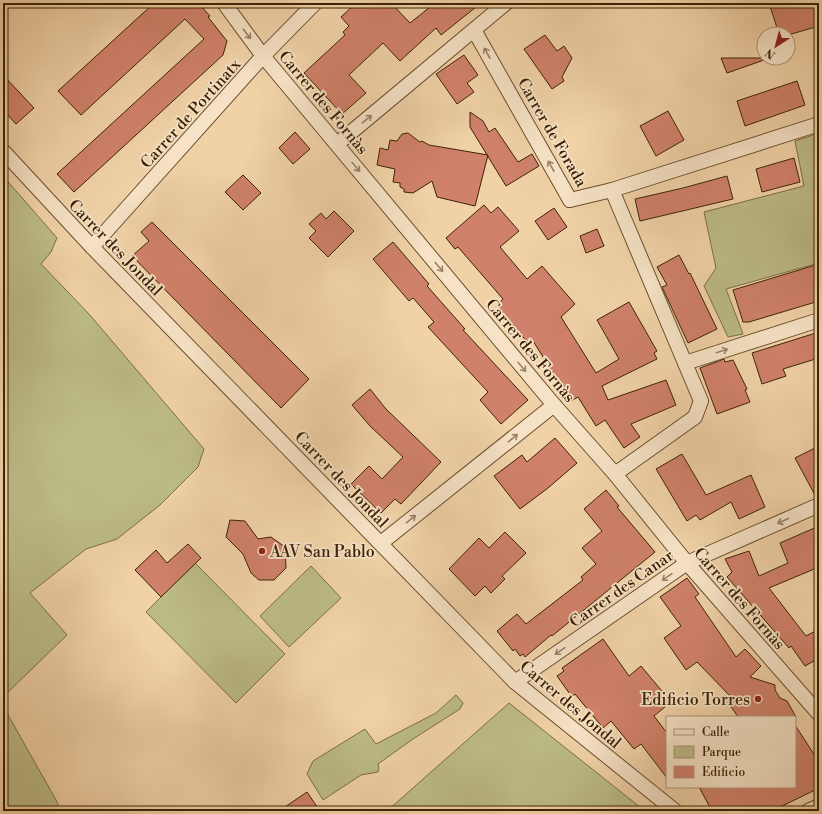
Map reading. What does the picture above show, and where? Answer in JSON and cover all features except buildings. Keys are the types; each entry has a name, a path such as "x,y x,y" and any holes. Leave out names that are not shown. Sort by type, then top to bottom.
{"street":[{"name":"Carrer des Fornàs","path":"224,3 264,56 554,405 615,474 687,563 819,714"},
{"name":"Carrer de Portinatx","path":"92,247 264,56 315,3"},
{"path":"337,144 506,3"},
{"name":"Carrer de Forada","path":"474,30 570,200 612,190 701,402 695,416 615,474"},
{"path":"612,190 819,124"},
{"name":"Carrer des Jondal","path":"3,150 92,247 515,682 675,811"},
{"path":"685,363 819,320"},
{"path":"381,543 554,405"},
{"name":"Carrer des Canar","path":"515,682 687,563 819,505"},
{"path":"808,811 819,806"}],"green space":[{"path":"819,133 819,263 726,289 743,334 728,337 704,286 716,268 704,212 804,186 795,141"},
{"path":"3,176 57,238 51,252 41,264 89,314 204,449 198,467 160,505 117,539 86,549 30,593 67,635 3,697"},
{"path":"195,563 285,654 236,703 146,612"},
{"path":"311,566 341,598 289,647 260,616"},
{"path":"456,695 463,703 460,709 413,739 378,764 378,772 361,775 323,800 307,774 313,761 365,729 376,744 436,713"},
{"path":"509,703 645,811 387,811"},
{"path":"3,706 56,800 61,811 3,811"}],"place":[{"name":"AAV San Pablo","path":"262,551"},
{"name":"Edificio Torres","path":"758,699"}]}
